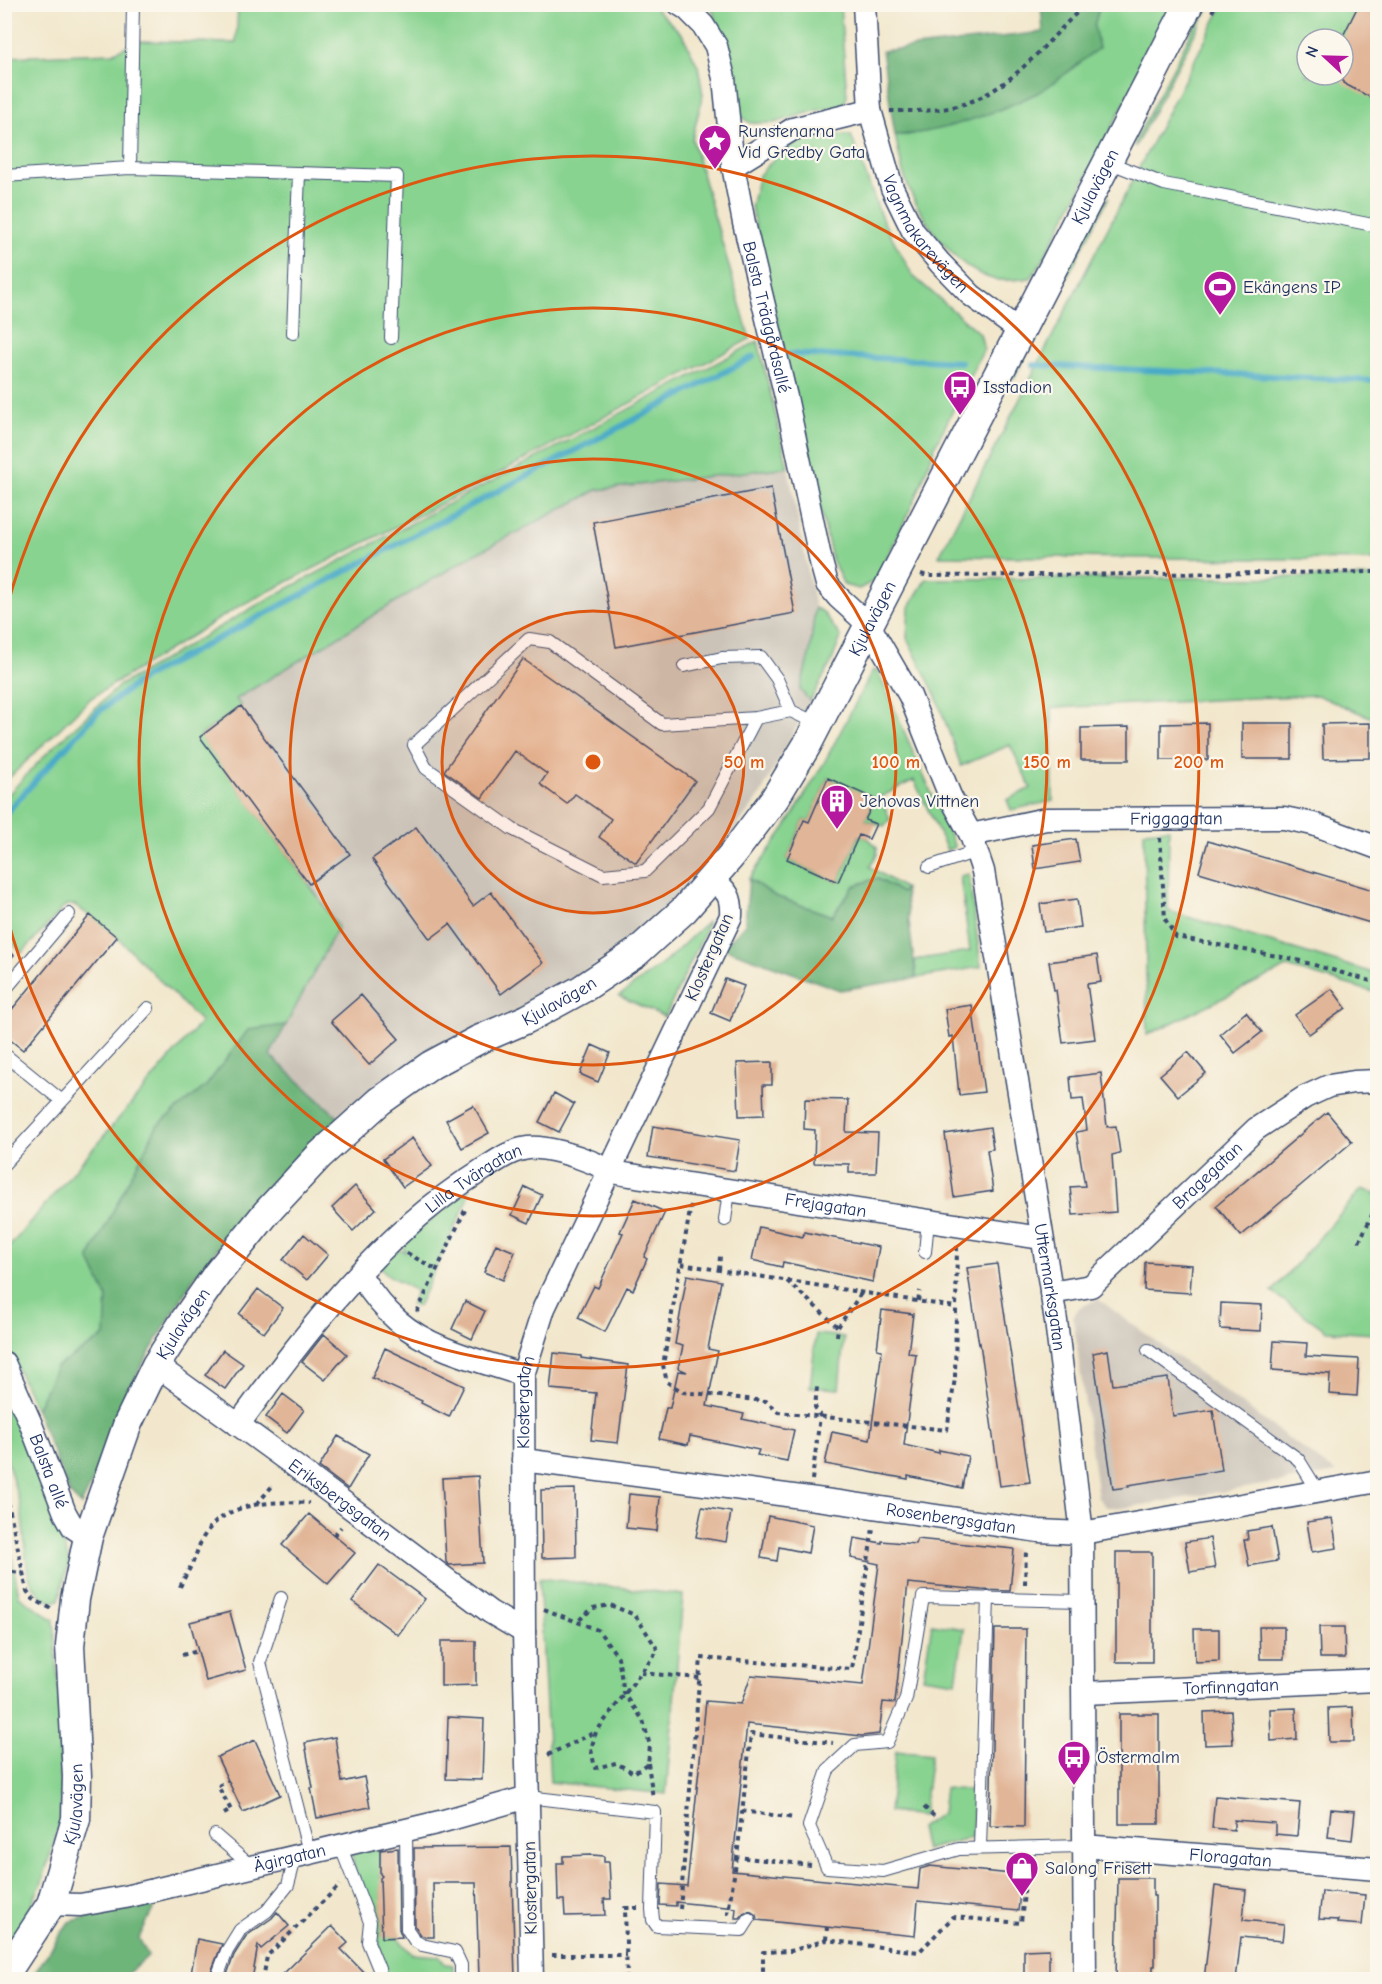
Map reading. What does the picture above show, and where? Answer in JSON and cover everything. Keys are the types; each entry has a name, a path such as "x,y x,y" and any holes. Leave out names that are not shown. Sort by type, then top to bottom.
{"street":[{"name":"Balsta Trädgårdsallé","path":"679,4 704,25 717,45 724,78 733,166 744,223 786,397 827,584 869,625"},
{"name":"Vagnmakarevägen","path":"864,4 870,111 892,188 913,231 940,263 971,295 1020,331"},
{"name":"Kjulavägen","path":"4,1976 51,1904 76,1819 77,1776 70,1646 73,1612 88,1537 128,1423 156,1365 217,1274 267,1212 328,1147 380,1101 431,1065 573,994 636,953 684,910 775,798 818,724 1189,4"},
{"path":"733,166 793,129 870,111"},
{"name":"Uttermarksgatan","path":"869,625 910,696 950,796 974,843 983,871 1051,1293 1082,1533 1085,1980"},
{"name":"Friggagatan","path":"974,843 1046,819 1284,818 1298,820 1377,848"},
{"name":"Klostergatan","path":"532,1980 524,1632 523,1375 544,1308 731,916 732,902 728,893 712,878"},
{"name":"Bragegatan","path":"1051,1293 1090,1286 1266,1122 1305,1097 1329,1086 1354,1082 1377,1082"},
{"name":"Lilla Tvärgatan","path":"238,1425 294,1349 338,1296 394,1239 439,1200 474,1176 513,1151 528,1148 549,1150 593,1162 610,1171"},
{"name":"Frejagatan","path":"610,1171 1041,1238"},
{"path":"359,1274 399,1322 423,1337 456,1353 523,1375"},
{"name":"Balsta allé","path":"4,1363 30,1422 64,1513 73,1527 88,1537"},
{"name":"Eriksbergsgatan","path":"156,1365 238,1425 348,1519 524,1632"},
{"name":"Rosenbergsgatan","path":"523,1460 1039,1531 1082,1533 1377,1481"},
{"name":"Torfinngatan","path":"1084,1693 1377,1680"},
{"name":"Ägirgatan","path":"51,1904 80,1905 125,1897 528,1797"},
{"name":"Floragatan","path":"1083,1846 1377,1869"}],"lane":[{"path":"130,168 133,4"},
{"path":"1108,162 1164,184 1377,226"},
{"path":"4,176 130,168 397,176 391,338"},
{"path":"293,333 299,173"},
{"path":"756,718 709,808 645,871 603,875 512,829 426,768 414,745 530,639 550,642 662,724 756,718 791,711 818,724"},
{"path":"684,666 722,658 761,657 777,679 791,711"},
{"path":"929,867 974,843"},
{"path":"4,991 69,914"},
{"path":"4,1164 148,1008"},
{"path":"4,1054 63,1101"},
{"path":"725,1220 729,1191"},
{"path":"926,1252 928,1221"},
{"path":"1148,1350 1298,1459 1318,1491"},
{"path":"1083,1601 924,1597 906,1699 887,1742 855,1745 828,1770 809,1826 827,1867 883,1871 959,1849 1083,1846"},
{"path":"216,1980 226,1952 240,1930 267,1911 288,1885 302,1854 260,1662 281,1598"},
{"path":"980,1848 988,1598"},
{"path":"528,1797 655,1812 652,1909 653,1920 657,1926 742,1930 749,1919"},
{"path":"406,1829 407,1929 415,1941 422,1945 455,1952 460,1965 460,1980"},
{"path":"215,1835 251,1866"},
{"path":"340,1845 370,1922 369,1942 381,1980"}],"path":[{"path":"870,111 928,111 960,105 997,88 1027,64 1086,4"},
{"path":"920,574 927,576 1377,572"},
{"path":"1159,819 1165,919 1176,937 1293,959 1377,983"},
{"path":"409,1328 475,1189 474,1176"},
{"path":"695,1186 663,1365 667,1382 683,1392 766,1401 778,1412 947,1430 955,1378 957,1225"},
{"path":"1359,1242 1377,1203"},
{"path":"394,1239 406,1252 437,1270"},
{"path":"719,1270 720,1256"},
{"path":"681,1264 955,1307"},
{"path":"785,1280 838,1327"},
{"path":"918,1301 920,1291"},
{"path":"837,1336 838,1327 862,1292"},
{"path":"810,1498 820,1416 815,1407 817,1387"},
{"path":"4,1484 27,1591 33,1599 46,1608 73,1612"},
{"path":"257,1504 274,1484"},
{"path":"180,1587 203,1537 212,1524 223,1515 257,1504 309,1503 317,1509"},
{"path":"333,1521 348,1519"},
{"path":"334,1535 348,1519"},
{"path":"680,1909 702,1658 852,1669 873,1527"},
{"path":"1024,1599 1026,1548"},
{"path":"4,1575 13,1572 22,1573"},
{"path":"524,1601 598,1630 618,1657 624,1693 643,1720 650,1746 648,1763 655,1812"},
{"path":"577,1622 593,1608 610,1605 635,1614 658,1650 596,1732 591,1749 595,1768 616,1762 634,1773 648,1763"},
{"path":"182,1655 198,1651"},
{"path":"641,1673 700,1678"},
{"path":"527,1766 596,1732"},
{"path":"824,1742 751,1734 737,1857 827,1867"},
{"path":"224,1814 231,1810 218,1786 228,1781"},
{"path":"924,1808 936,1818"},
{"path":"742,1812 793,1818"},
{"path":"763,1980 763,1952 790,1951 826,1941 919,1952 953,1917 1021,1923 1029,1846"},
{"path":"263,1980 267,1956 352,1873"},
{"path":"826,1941 827,1927"},
{"path":"531,1955 626,1954"}],"shaded area":[{"path":"788,467 815,608 810,651 800,689 810,701 758,799 706,866 625,947 341,1120 270,1055 337,926 309,884 200,737 241,706 235,699 466,559 597,490"},
{"path":"1098,1299 1336,1473 1123,1508 1106,1507 1098,1498 1073,1317 1079,1308"}],"green space":[{"path":"1206,4 1210,5 1135,147 1135,141"},
{"path":"5,5 7,57 113,53 137,41 236,43 238,5 652,5 682,34 698,66 703,95 692,139 750,339 462,493 238,607 91,698 5,782"},
{"path":"710,5 840,5 847,96 843,107 818,110 774,123 750,123 737,113 719,26"},
{"path":"1041,5 1100,5 1094,26 1099,48 1050,85 1020,101 947,127 895,135 882,51 1043,32"},
{"path":"1100,5 1175,5 1043,260 1031,278 997,280 978,273 950,251 926,220 908,187 895,135 908,135 969,120 1037,93 1094,25"},
{"name":"Ekängens IP","path":"1223,5 1377,5 1377,560 939,556"},
{"path":"851,135 882,219 913,276 980,334 984,349 936,444 917,495 876,580 859,589 844,585 832,559 751,207 759,175 785,147 821,136"},
{"path":"1109,197 1014,378 1007,374 1102,203"},
{"path":"758,341 788,467 597,490 466,559 236,699 241,706 200,736 338,927 286,1025 248,1031 206,1086 157,1126 89,1258 107,1297 105,1336 56,1367 36,1410 5,1341 4,1241 10,1246 201,1022 117,937 75,905 66,905 22,953 5,936 5,798 48,752 120,685 264,601"},
{"path":"1377,577 1377,720 1317,695 1052,708 1053,801 1011,810 1007,800 1031,788 1010,745 961,766 936,696 907,638 909,607 926,579"},
{"path":"815,608 823,612 841,637 831,663 810,701 800,690 810,651"},
{"path":"873,670 878,672 955,847 947,850 914,780 880,797 890,819 884,826 865,820 875,800 828,778 809,822 804,820 787,859 838,882 859,835 869,839 877,847 877,854 870,867 905,889 902,893 877,878 854,886 832,916 775,896 749,879 787,825 824,763"},
{"path":"1169,829 1168,911 1377,974 1377,993 1287,967 1147,1035 1144,831"},
{"path":"969,874 981,967 916,978 915,960 970,951 960,876"},
{"path":"877,878 902,893 905,889 916,978 840,990 723,948 745,924 749,879 775,896 832,916 854,886"},
{"path":"708,921 665,1017 619,996 665,962"},
{"path":"286,1025 270,1055 341,1120 314,1139 262,1193 193,1279 139,1370 97,1473 81,1505 70,1494 36,1410 56,1367 105,1336 107,1297 89,1258 157,1126 206,1086 248,1030"},
{"path":"1362,1189 1376,1194 1377,1192 1378,1302 1374,1334 1327,1331 1272,1292"},
{"path":"469,1190 468,1199 418,1306 410,1305 416,1291 386,1274 379,1264 396,1249 405,1252 402,1243"},
{"path":"816,1334 844,1337 839,1389 810,1387"},
{"path":"4,1383 49,1498 69,1561 59,1600 53,1602 41,1596 28,1574 21,1508 5,1453"},
{"path":"4,1514 19,1596 54,1620 59,1694 61,1819 41,1885 14,1939 4,1953"},
{"path":"539,1578 683,1595 666,1794 550,1782"},
{"path":"932,1624 964,1629 956,1682 923,1677"},
{"path":"896,1751 931,1755 923,1816 889,1812"},
{"path":"945,1788 974,1791 972,1837 925,1850 920,1828 942,1813"},
{"path":"395,1845 395,1848 380,1848 382,1937 397,1937 412,1954 439,1956 445,1964 453,1965 453,1979 386,1979 372,1912 355,1870 351,1853"},
{"path":"159,1897 139,1938 148,1956 121,1979 30,1980 69,1922"}],"building":[{"path":"1359,4 1377,4 1377,101 1351,87 1355,87 1355,27 1348,27"},
{"path":"771,488 795,613 616,647 593,522"},
{"path":"523,659 695,781 636,863 599,837 611,819 575,794 567,804 540,784 547,774 515,751 482,798 444,771"},
{"path":"241,706 350,854 309,884 200,737"},
{"path":"1208,723 1208,760 1161,760 1161,724"},
{"path":"1242,723 1292,723 1292,759 1242,759"},
{"path":"1370,723 1370,758 1323,759 1322,724"},
{"path":"1129,727 1129,760 1081,760 1081,728"},
{"name":"Jehovas Vittnen","path":"828,778 875,799 865,820 876,824 869,839 859,835 838,882 787,859 804,820 809,822"},
{"path":"416,827 473,906 491,892 543,963 501,994 450,924 430,939 372,859"},
{"path":"1076,839 1080,862 1035,869 1032,845"},
{"path":"1208,841 1377,891 1377,925 1199,872"},
{"path":"1077,899 1081,927 1044,932 1040,904"},
{"path":"90,915 117,937 23,1050 4,1035 4,1019"},
{"path":"1097,955 1101,982 1087,984 1095,1039 1063,1043 1056,990 1054,990 1049,962"},
{"path":"725,979 744,986 730,1021 711,1013"},
{"path":"1332,989 1346,1008 1309,1034 1295,1015"},
{"path":"361,995 399,1039 369,1065 331,1021"},
{"path":"972,1005 984,1092 959,1095 953,1036 949,1037 945,1009"},
{"path":"1246,1012 1262,1032 1235,1053 1220,1034"},
{"path":"592,1045 610,1053 598,1082 580,1074"},
{"path":"1188,1052 1206,1073 1178,1096 1160,1075"},
{"path":"772,1062 772,1085 763,1085 764,1115 739,1116 737,1063"},
{"path":"1101,1073 1107,1127 1116,1126 1120,1153 1112,1155 1116,1212 1073,1215 1070,1187 1085,1186 1076,1132 1087,1130 1083,1099 1072,1100 1070,1077"},
{"path":"554,1093 574,1104 559,1132 539,1122"},
{"path":"805,1099 848,1100 846,1132 878,1133 876,1173 849,1173 849,1164 814,1163 815,1130 804,1129"},
{"path":"473,1105 489,1133 462,1148 446,1120"},
{"path":"1327,1112 1352,1142 1241,1236 1216,1206"},
{"path":"653,1126 740,1140 735,1171 648,1157"},
{"path":"990,1127 993,1149 987,1150 993,1191 954,1197 945,1134"},
{"path":"412,1138 432,1166 403,1187 383,1159"},
{"path":"355,1186 376,1209 353,1231 332,1208"},
{"path":"525,1187 542,1195 529,1223 512,1215"},
{"path":"635,1199 665,1212 644,1257 647,1259 633,1290 627,1287 605,1332 578,1318 594,1286 598,1288 623,1233 620,1232"},
{"path":"759,1227 803,1237 804,1232 879,1247 873,1282 783,1262 782,1267 752,1260"},
{"path":"304,1234 328,1255 307,1280 283,1260"},
{"path":"496,1244 515,1252 503,1280 484,1272"},
{"path":"1145,1262 1192,1265 1190,1293 1144,1290"},
{"path":"997,1264 1030,1482 1000,1486 967,1268"},
{"path":"687,1275 721,1281 708,1349 718,1351 707,1406 744,1414 742,1419 794,1430 787,1461 757,1455 759,1450 690,1436 688,1445 659,1439 666,1408 670,1408 678,1371 687,1372 678,1368 683,1346 675,1344"},
{"path":"258,1289 283,1308 264,1333 239,1314"},
{"path":"465,1301 485,1311 472,1339 452,1329"},
{"path":"1221,1303 1262,1305 1261,1331 1220,1329"},
{"path":"882,1310 913,1314 908,1353 916,1354 904,1445 939,1453 939,1450 968,1456 962,1488 908,1476 908,1479 825,1464 832,1432 870,1440 882,1350 877,1349"},
{"path":"324,1334 347,1354 325,1380 302,1362"},
{"path":"1274,1341 1307,1343 1306,1356 1359,1359 1357,1396 1329,1394 1330,1374 1272,1370"},
{"path":"385,1348 464,1386 449,1417 421,1403 422,1401 372,1378"},
{"path":"223,1350 243,1364 225,1389 205,1375"},
{"path":"1108,1350 1113,1385 1168,1378 1173,1416 1213,1410 1222,1470 1113,1489 1093,1353"},
{"path":"554,1353 628,1365 618,1443 591,1440 596,1393 550,1389"},
{"path":"283,1394 304,1410 287,1433 266,1417"},
{"path":"338,1436 369,1454 348,1489 319,1467"},
{"path":"478,1476 483,1563 449,1565 446,1562 442,1478"},
{"path":"575,1489 576,1557 542,1558 541,1490"},
{"path":"629,1494 660,1497 657,1531 626,1528"},
{"path":"702,1507 731,1512 726,1542 696,1537"},
{"path":"309,1514 355,1553 328,1584 282,1545"},
{"path":"768,1516 813,1525 808,1553 779,1547 777,1561 761,1558"},
{"path":"1332,1518 1337,1548 1312,1552 1307,1522"},
{"path":"1272,1527 1278,1561 1249,1566 1244,1540 1248,1540 1247,1531"},
{"path":"854,1538 882,1543 882,1541 915,1544 917,1539 1014,1549 1010,1591 908,1583 895,1703 883,1702 879,1734 862,1736 747,1724 732,1871 918,1889 920,1869 930,1866 1022,1875 1018,1911 918,1901 915,1936 757,1920 756,1915 750,1911 745,1912 740,1918 735,1918 736,1908 676,1902 676,1906 660,1905 661,1884 687,1886 706,1701 741,1704 751,1675 863,1685 879,1564 851,1558"},
{"path":"1210,1538 1215,1568 1190,1572 1185,1542"},
{"path":"1116,1552 1152,1552 1152,1662 1116,1662"},
{"path":"379,1565 425,1599 398,1635 352,1601"},
{"path":"230,1612 246,1670 206,1681 190,1622"},
{"path":"1259,1627 1284,1627 1284,1659 1260,1659"},
{"path":"1319,1627 1344,1627 1345,1658 1320,1658"},
{"path":"995,1629 1026,1629 1024,1827 990,1826"},
{"path":"1194,1629 1219,1629 1219,1661 1195,1662"},
{"path":"441,1641 476,1641 476,1685 441,1686"},
{"path":"1353,1707 1354,1742 1329,1742 1328,1708"},
{"path":"1296,1708 1297,1739 1271,1741 1270,1709"},
{"path":"1231,1711 1233,1744 1205,1745 1204,1712"},
{"path":"1119,1714 1159,1714 1159,1824 1119,1824"},
{"path":"448,1717 484,1719 482,1780 446,1779"},
{"path":"335,1737 342,1782 364,1777 370,1807 317,1818 305,1743"},
{"path":"255,1740 280,1795 243,1812 217,1757"},
{"path":"1215,1796 1300,1803 1297,1836 1275,1834 1275,1823 1234,1820 1234,1830 1212,1828"},
{"path":"1331,1809 1355,1811 1352,1840 1328,1837"},
{"path":"511,1847 515,1978 479,1978 476,1883 433,1883 434,1937 421,1935 415,1926 414,1848"},
{"path":"398,1848 399,1929 402,1937 382,1938 380,1850"},
{"path":"563,1856 604,1856 604,1862 609,1862 611,1899 604,1899 605,1915 565,1916 564,1900 558,1900 557,1863 563,1863"},
{"path":"1118,1878 1153,1878 1155,1966 1153,1966 1153,1980 1116,1980"},
{"path":"1215,1886 1246,1890 1243,1920 1284,1924 1282,1941 1241,1937 1236,1980 1204,1980"},
{"path":"1322,1891 1365,1895 1362,1925 1319,1919"},
{"path":"277,1912 289,1926 261,1949 258,1945 252,1980 225,1980 234,1955 246,1936"},
{"path":"332,1926 348,1943 341,1949 371,1980 277,1980"},
{"path":"197,1939 222,1944 208,1980 190,1980"},
{"path":"1049,1949 1049,1978 1024,1978 1024,1950"}],"waterway":[{"path":"790,354 961,362"},
{"path":"4,815 98,712 145,677 753,357"},
{"path":"1034,365 1378,381"}],"place":[{"name":"Runstenarna Vid Gredby Gata","path":"715,170"},
{"name":"Ekängens IP","path":"1220,316"},
{"name":"Isstadion","path":"960,416"},
{"name":"Jehovas Vittnen","path":"837,830"},
{"name":"Östermalm","path":"1074,1786"},
{"name":"Salong Frisett","path":"1022,1897"}]}
